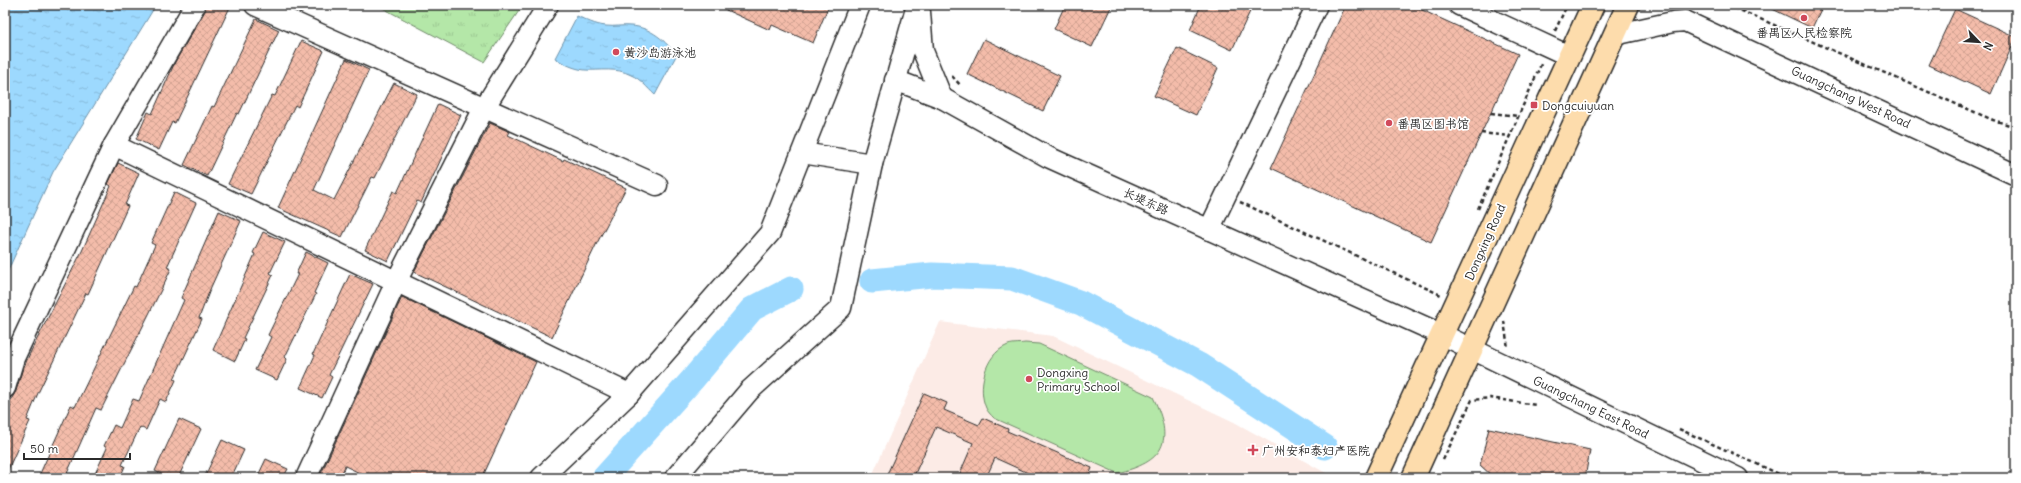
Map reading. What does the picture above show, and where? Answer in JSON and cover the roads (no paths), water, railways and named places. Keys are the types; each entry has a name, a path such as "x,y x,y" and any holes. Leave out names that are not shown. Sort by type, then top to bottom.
{"main road":[{"name":"Dongxing Road","path":"1376,478 1443,335 1593,5"},
{"path":"1414,478 1628,5"}],"street":[{"path":"5,388 14,358 114,145 195,5"},
{"path":"255,5 657,186"},
{"path":"306,478 396,282 484,108 548,5"},
{"path":"541,478 629,394 770,233 860,5"},
{"path":"675,478 749,391 841,308 872,164 895,80 918,5"},
{"path":"918,5 923,51 942,98"},
{"path":"1209,230 1317,5"},
{"path":"1459,5 1569,56"},
{"path":"1673,5 1685,21"},
{"path":"1614,35 1673,22 1685,21"},
{"name":"Guangchang West Road","path":"1685,21 2016,175"},
{"name":"长堤东路","path":"895,80 942,98 1048,157 1443,335"},
{"path":"114,145 629,394"},
{"path":"802,153 872,164"},
{"name":"Guangchang East Road","path":"1443,335 1738,478"}],"water":[{"path":"5,5 156,5 53,172 5,277"},
{"name":"黄沙岛游泳池","path":"577,16 602,25 631,26 645,29 663,40 668,45 676,56 655,95 638,79 620,71 577,69 555,58"}],"waterway":[{"path":"872,281 932,275 1012,278 1081,303 1199,365 1325,447"},
{"path":"604,478 692,380 752,309 791,289"}],"place":[{"name":"番禺区人民检察院","path":"1804,18"},
{"name":"黄沙岛游泳池","path":"616,52"},
{"name":"Dongcuiyuan","path":"1534,105"},
{"name":"番禺区图书馆","path":"1389,123"},
{"name":"Dongxing Primary School","path":"1029,379"},
{"name":"广州安和泰妇产医院","path":"1253,450"}]}
